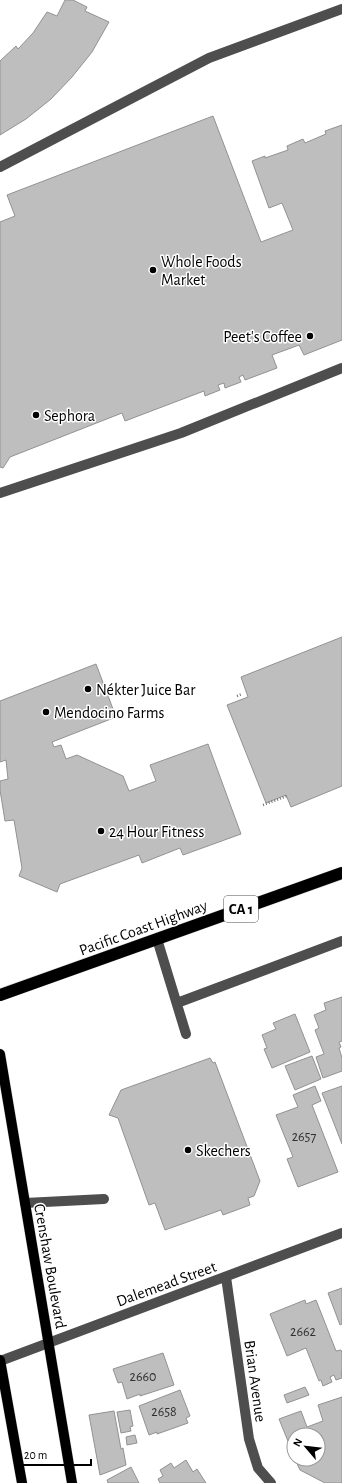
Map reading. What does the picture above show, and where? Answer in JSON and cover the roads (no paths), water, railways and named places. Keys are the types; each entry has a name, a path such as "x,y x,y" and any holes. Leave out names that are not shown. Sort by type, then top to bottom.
{"highway":[{"name":"Pacific Coast Highway","path":"0,995 342,872"}],"main road":[{"name":"Crenshaw Boulevard","path":"0,1054 72,1483"},
{"path":"0,1360 22,1483"}],"street":[{"path":"0,167 209,58 342,9"},
{"path":"0,493 181,432 342,368"},
{"path":"157,939 186,1034"},
{"path":"177,1003 342,941"},
{"path":"25,1203 104,1199"},
{"name":"Dalemead Street","path":"0,1360 342,1233"},
{"name":"Brian Avenue","path":"226,1277 249,1439 258,1468 271,1483"}],"place":[{"name":"Whole Foods Market","path":"153,270"},
{"name":"Peet's Coffee","path":"310,336"},
{"name":"Sephora","path":"36,415"},
{"name":"Nékter Juice Bar","path":"88,689"},
{"name":"Mendocino Farms","path":"46,712"},
{"name":"24 Hour Fitness","path":"101,831"},
{"name":"Skechers","path":"188,1150"}]}
